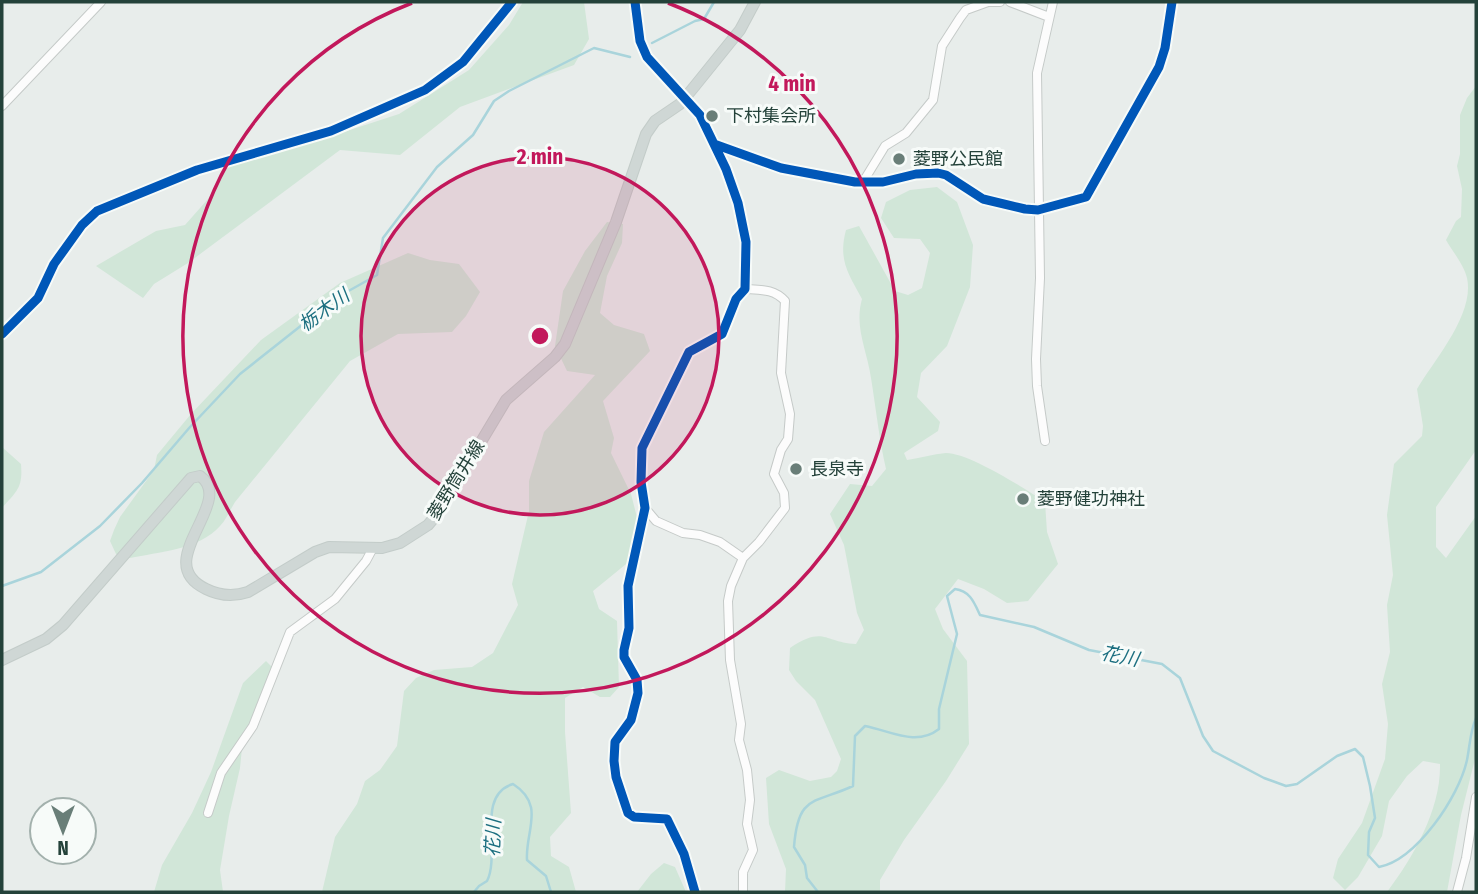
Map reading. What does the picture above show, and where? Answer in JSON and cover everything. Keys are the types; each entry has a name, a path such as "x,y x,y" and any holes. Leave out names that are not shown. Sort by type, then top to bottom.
{"main road":[{"name":"菱野筒井線","path":"2,660 46,639 63,625 189,479 200,476 207,482 211,496 191,543 187,569 191,579 220,595 243,594 315,552 329,547 373,548 400,543 428,525 439,512 506,401 555,357 565,344 616,222 646,134 655,121 686,97 740,30 755,2"}],"street":[{"path":"2,106 101,2"},
{"path":"2,334 38,299 54,264 82,225 97,211 197,170 331,131 425,90 463,62 512,2"},
{"path":"635,2 640,41 647,57 700,115 738,203 746,242 745,289 736,299 722,334 689,352 642,448 640,462 645,508 628,586 629,628 624,650 624,657 637,680 637,704 631,720 615,742 616,777 628,813 634,817 667,819 684,854 695,892"},
{"path":"863,182 884,146 905,133 933,100 942,46 966,10 988,2 1000,2"},
{"path":"1010,2 1049,17"},
{"path":"1045,441 1037,386 1040,278 1037,74 1053,2"},
{"path":"714,144 780,168 863,182 883,182 916,174 939,173 947,175 983,199 1038,210 1086,197 1159,67 1165,48 1172,2"},
{"path":"743,892 743,872 753,849 747,824 750,800 747,770 739,740 741,724 730,660 729,601 731,586 743,558 760,542 785,508 784,493 774,474 781,450 788,439 790,414 781,373 785,301 779,293 769,290 745,289"},
{"path":"645,508 656,521 683,533 720,542 743,558"},
{"path":"208,813 221,772 253,726 290,632 335,599 366,561 373,548"},
{"path":"1457,892 1466,858 1476,797"}],"green space":[{"path":"523,2 584,2 589,39 574,65 460,107 400,155 340,150 188,263 154,284 143,298 96,266 156,231 185,225 208,199 236,152 316,141 399,114 469,70 509,25"},
{"path":"1476,86 1476,450 1436,507 1436,547 1446,558 1476,516 1476,755 1461,815 1447,892 1387,892 1416,848 1436,798 1440,764 1423,761 1407,776 1389,801 1382,836 1358,877 1345,890 1333,878 1338,859 1362,823 1385,759 1388,724 1382,684 1390,652 1387,605 1393,575 1387,515 1394,464 1422,436 1417,389 1459,321 1468,292 1466,273 1446,240 1461,217 1462,189 1457,166 1460,154 1460,115"},
{"path":"937,187 957,202 973,245 970,287 947,346 921,373 917,397 940,422 938,431 904,453 907,460 946,453 968,459 996,472 1045,502 1047,532 1058,564 1028,601 1007,603 984,589 958,579 935,609 943,629 967,661 969,744 904,840 880,880 880,892 785,892 786,869 769,824 766,778 779,770 810,781 831,777 837,771 841,759 815,700 789,670 790,648 818,636 856,644 864,630 857,613 844,545 830,514 850,484 872,486 886,469 860,329 862,299 844,258 846,230 859,226 895,291 908,295 922,288 930,253 920,239 894,238 881,218 886,202 910,190"},
{"path":"607,222 623,224 622,243 607,276 600,313 614,325 644,334 650,351 603,401 614,438 611,453 631,494 641,533 631,560 593,591 599,609 617,621 619,687 610,697 600,697 583,687 565,698 571,813 550,837 551,856 569,867 576,892 322,892 335,837 357,804 365,781 380,770 397,746 404,691 416,678 434,670 472,667 493,653 518,605 512,584 529,511 529,481 544,432 595,375 567,371 555,346 563,291 585,251"},
{"path":"408,253 430,260 459,264 480,292 466,316 452,332 398,334 350,361 235,502 222,524 211,534 190,545 165,552 130,558 121,558 116,554 110,541 114,530 120,517 154,470 157,455 191,414 261,340 340,283"},
{"path":"2,447 21,464 21,479 18,489 2,508"},
{"path":"266,661 273,668 243,738 240,768 220,870 223,892 154,892 162,865 192,813 211,772 243,683"},
{"path":"664,863 675,867 686,892 637,892 651,874"}],"waterway":[{"name":"栃木川","path":"652,43 704,19 714,2"},
{"name":"栃木川","path":"2,586 41,572 100,526 240,374 336,298 377,275 383,238 437,167 473,135 494,101 594,48 630,57"},
{"name":"花川","path":"818,892 807,878 805,865 794,847 799,818 810,803 853,786 855,736 865,726 912,737 921,737 939,729 939,709 957,634 947,596 955,589 968,595 980,615 1034,627 1089,650 1162,664 1180,678 1203,736 1213,751 1264,778 1286,786 1297,784 1337,756 1355,749 1363,757 1375,818 1369,832 1368,855 1379,867 1407,853 1434,825 1462,775 1476,718"},
{"name":"花川","path":"474,892 487,881 491,870 491,827 495,800 502,790 513,784 523,792 531,810 527,860 546,876 551,892"}],"cycle path":[{"path":"2,334 38,298 54,264 82,225 97,211 197,170 331,131 425,90 463,62 512,2"},
{"path":"635,2 640,41 647,57 700,115 726,169 738,203 746,242 745,289 736,299 722,334 689,352 642,448 641,482 645,508 628,586 629,628 624,650 624,657 637,680 638,693 631,720 615,742 616,777 628,813 634,817 667,819 684,854 695,892"},
{"path":"714,144 781,168 855,182 883,182 916,174 938,173 946,175 983,199 1025,209 1038,210 1086,197 1159,67 1165,48 1172,2"}],"place":[{"name":"下村集会所","path":"712,116"},
{"name":"菱野公民館","path":"899,159"},
{"name":"長泉寺","path":"796,469"},
{"name":"菱野健功神社","path":"1023,499"}]}
